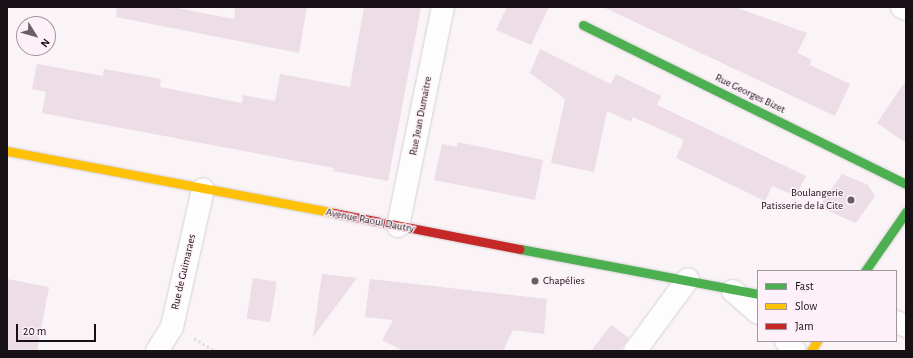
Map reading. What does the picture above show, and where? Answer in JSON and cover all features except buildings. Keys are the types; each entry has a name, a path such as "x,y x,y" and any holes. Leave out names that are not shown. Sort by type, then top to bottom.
{"street":[{"name":"Rue Jean Dumaitre","path":"398,226 443,7"},
{"path":"902,7 906,9"},
{"name":"Rue Georges Bizet","path":"583,25 906,184"},
{"name":"Avenue Raoul Dautry","path":"7,151 398,226 688,279 733,291 757,294"},
{"name":"Rue de Guimaraes","path":"157,351 172,327 203,189"},
{"path":"866,270 906,212"},
{"path":"635,351 688,279"},
{"name":"Avenue Raoul Dautry","path":"733,291 757,312"},
{"path":"787,342 795,351"},
{"path":"811,351 816,342"}],"traffic: fast":[{"path":"583,25 906,184"},
{"path":"866,270 906,212"},
{"path":"520,249 757,294"}],"traffic: slow":[{"path":"7,151 334,213"},
{"path":"811,351 816,342"}],"traffic: jam":[{"path":"334,213 520,249"}],"place":[{"name":"Boulangerie Patisserie de la Cite","path":"851,200"},
{"name":"Chapélies","path":"535,281"}]}
